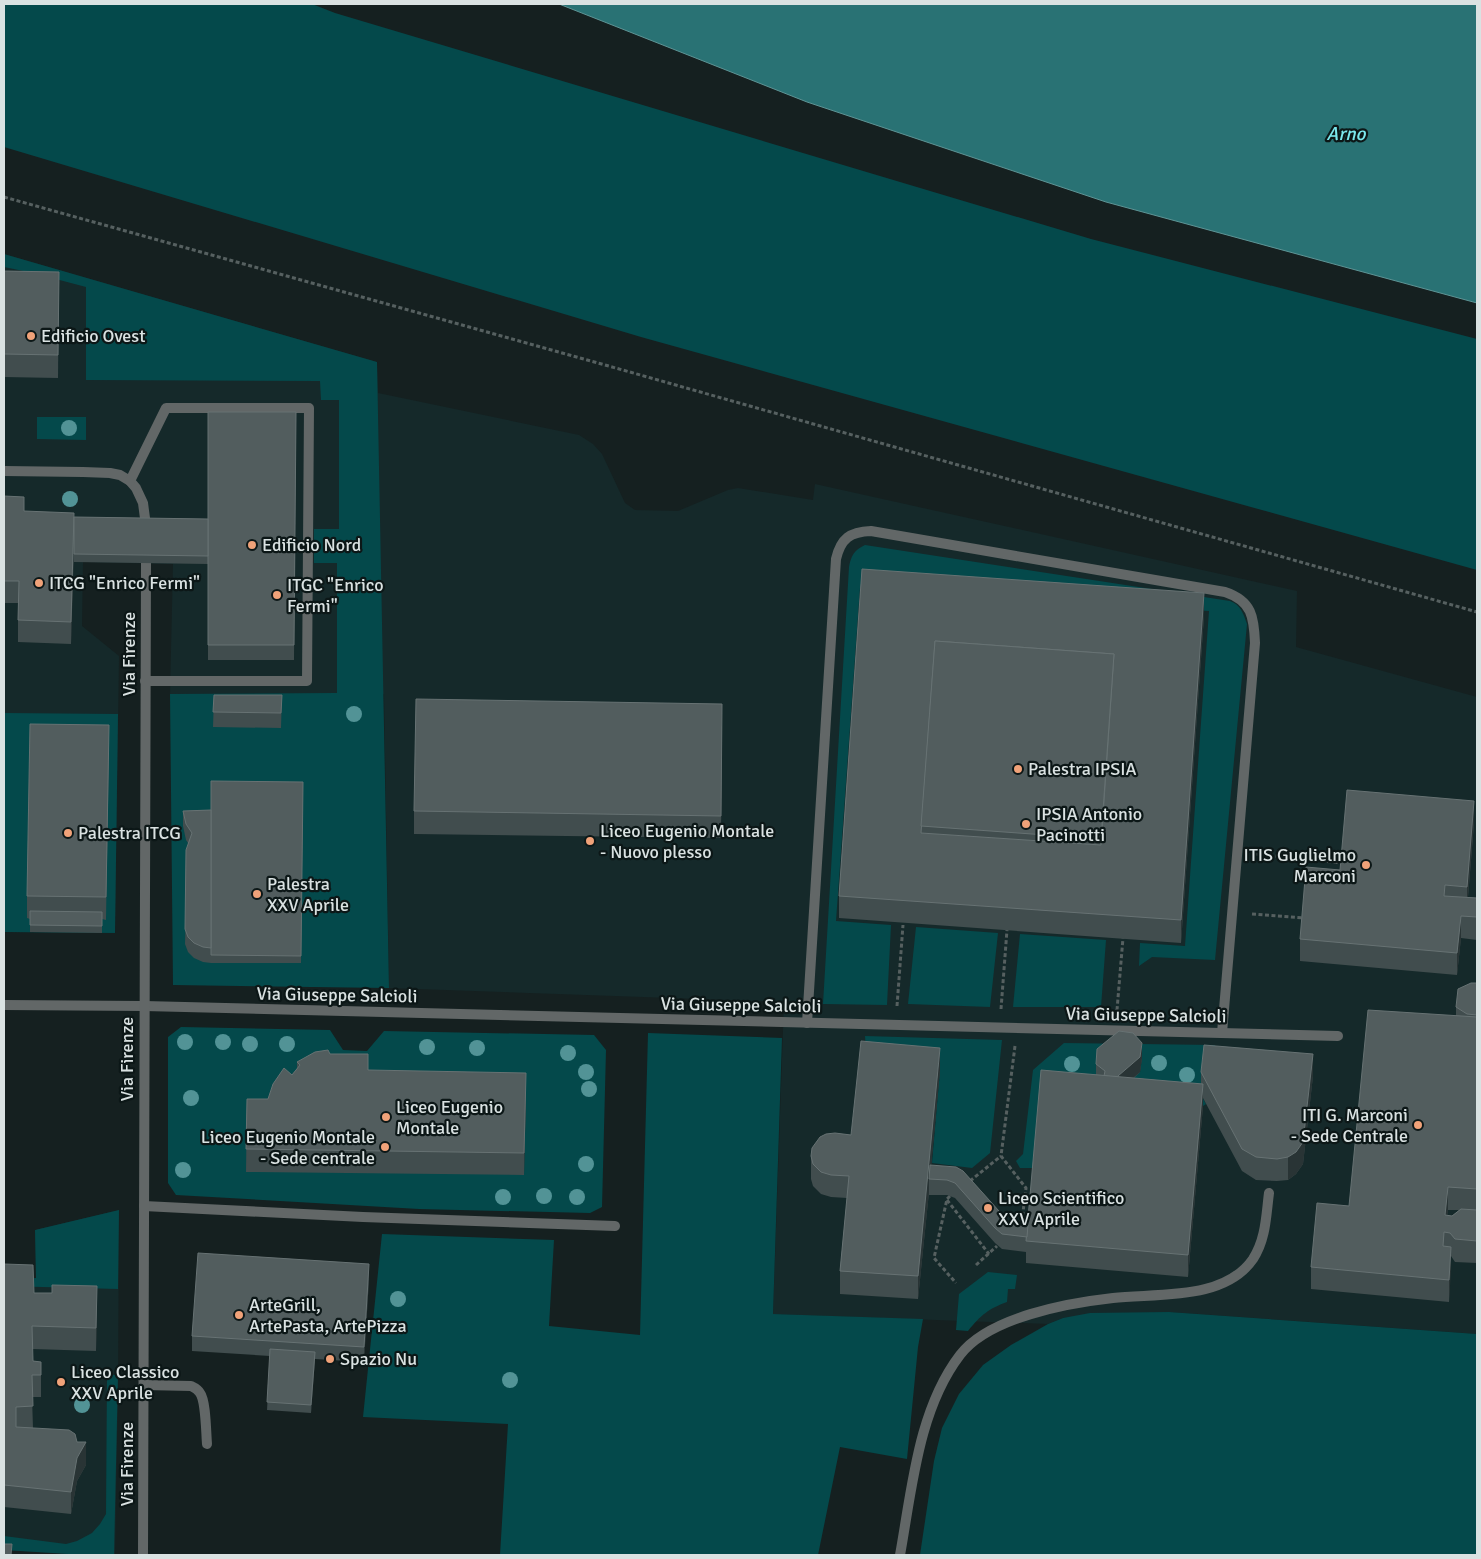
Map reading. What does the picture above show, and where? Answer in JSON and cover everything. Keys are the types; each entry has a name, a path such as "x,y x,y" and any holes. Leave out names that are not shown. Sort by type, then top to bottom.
{"street":[{"path":"130,481 166,408 308,408 307,681 145,681"},
{"path":"4,471 110,473 120,475 130,481 136,488 143,503 146,526"},
{"path":"807,1023 836,558 840,544 850,535 863,531 877,531 1225,592 1236,596 1246,604 1252,614 1255,643 1222,1033"},
{"name":"Via Firenze","path":"143,1555 146,563"},
{"name":"Via Giuseppe Salcioli","path":"4,1004 1338,1036"},
{"path":"900,1555 918,1456 927,1419 941,1387 960,1355 973,1341 1001,1325 1041,1311 1114,1298 1187,1293 1232,1279 1246,1267 1260,1247 1265,1230 1268,1194"},
{"path":"144,1206 363,1217 615,1226"},
{"path":"144,1385 190,1386 196,1388 201,1394 203,1403 207,1444"}],"path":[{"path":"4,197 1477,612"},
{"path":"1237,853 1342,862"},
{"path":"1232,912 1304,918"},
{"path":"896,1025 903,925"},
{"path":"1000,1028 1007,930"},
{"path":"1116,1030 1123,938"},
{"path":"1013,1231 1022,1220 1026,1188 1001,1156 1016,1028"},
{"path":"963,1186 1001,1156"},
{"path":"956,1283 934,1258 948,1198 989,1254"},
{"path":"976,1265 998,1246"}],"shaded area":[{"path":"4,4 312,4 335,13 1091,239 1477,339 1477,570 641,337 4,147"},
{"path":"4,254 377,362 378,393 579,435 593,444 602,454 625,503 635,510 678,511 728,490 738,488 813,500 815,484 1297,591 1296,647 1477,697 1477,1334 1169,1312 1063,1318 1048,1324 773,1314 784,1002 389,988 384,694 170,694 173,564 83,562 82,626 119,656 115,933 4,932"},
{"path":"4,254 377,362 389,988 173,985 170,694 337,693 337,563 314,563 314,529 339,529 339,400 321,400 320,381 86,380 86,287 4,267"},
{"path":"37,417 86,417 86,440 37,439"},
{"path":"865,545 1230,601 1239,607 1247,624 1215,960 1152,957 1139,966 1140,943 1185,946 1209,611 860,588 836,921 891,925 887,1005 823,1004 849,567 854,554"},
{"path":"4,713 118,714 115,933 4,932"},
{"path":"916,927 998,933 990,1007 908,1004"},
{"path":"1020,934 1106,940 1101,1007 1013,1007"},
{"name":"Liceo Eugenio Montale","path":"181,1027 330,1030 343,1050 367,1051 384,1031 594,1035 606,1050 602,1207 590,1213 419,1209 176,1195 168,1183 168,1037"},
{"path":"648,1033 782,1038 773,1314 923,1319 918,1347 907,1459 840,1447 818,1555 500,1555 508,1424 363,1417 382,1234 554,1240 549,1326 640,1335"},
{"path":"865,1036 1002,1040 990,1153 972,1168 932,1163 940,1070 866,1050"},
{"path":"1064,1043 1215,1045 1213,1068 1201,1095 1206,1104 1203,1106 1118,1099 1118,1091 1140,1072 1142,1058 1133,1048 1096,1079 1035,1168 1020,1168 1016,1161 1023,1154 1033,1070"},
{"name":"Liceo Classico XXV Aprile","path":"119,1210 115,1555 4,1550 4,1279 36,1278 35,1230"},
{"path":"119,1210 118,1289 4,1286 4,1279 36,1278 35,1230"},
{"path":"988,1272 1017,1275 1015,1289 1008,1289 1007,1302 985,1313 968,1331 956,1330 959,1294"},
{"path":"1169,1312 1477,1334 1477,1555 920,1555 934,1461 942,1428 959,1394 983,1365 1011,1345 1048,1324 1063,1318 1090,1313"},
{"path":"107,1375 118,1375 114,1555 4,1550 4,1536 66,1544 77,1541 92,1533 106,1514"}],"water":[{"name":"Arno","path":"559,4 1477,4 1477,303 1106,202 807,102"}],"building":[{"name":"Edificio Ovest","path":"4,271 59,272 58,355 4,354"},
{"name":"Edificio Nord","path":"208,412 296,412 294,645 208,645"},
{"name":"ITCG \"Enrico Fermi\"","path":"4,496 24,497 24,511 74,513 71,622 18,620 19,581 4,581"},
{"path":"74,517 208,519 208,556 74,554"},
{"name":"IPSIA Antonio Pacinotti","path":"862,569 1204,593 1181,920 839,896","holes":["935,641 1114,654 1101,845 921,833"]},
{"name":"Palestra IPSIA","path":"935,641 1114,654 1101,839 921,826"},
{"path":"214,695 282,695 281,713 213,712"},
{"path":"416,699 722,704 721,816 414,811"},
{"name":"Palestra ITCG","path":"30,724 109,725 106,897 27,896"},
{"name":"Palestra XXV Aprile","path":"211,781 303,782 301,956 211,955"},
{"path":"1347,790 1474,801 1467,887 1445,885 1444,896 1477,898 1477,917 1461,916 1457,953 1300,939 1306,867 1340,870"},
{"path":"211,810 211,948 194,943 188,937 185,929 186,850 192,833 186,824 183,811"},
{"path":"30,911 102,912 102,926 30,925"},
{"path":"1471,983 1477,983 1477,1015 1467,1014 1456,1007 1458,989"},
{"name":"ITI G. Marconi - Sede Centrale","path":"1368,1010 1477,1017 1477,1189 1448,1187 1445,1215 1452,1216 1461,1209 1477,1210 1477,1241 1455,1239 1450,1233 1444,1232 1443,1246 1451,1247 1449,1280 1311,1267 1317,1203 1349,1206"},
{"path":"1119,1031 1133,1033 1142,1043 1140,1057 1118,1077 1104,1076 1105,1071 1096,1064 1097,1049"},
{"path":"861,1041 940,1048 918,1276 840,1271 849,1176 831,1175 821,1172 813,1164 811,1156 812,1148 820,1137 835,1133 851,1135"},
{"path":"1204,1045 1313,1054 1303,1142 1296,1152 1288,1157 1277,1159 1256,1157 1242,1149 1201,1072"},
{"name":"Liceo Eugenio Montale - Sede centrale","path":"328,1050 330,1054 368,1054 368,1070 526,1073 524,1153 246,1149 247,1099 268,1099 273,1084 284,1068 292,1075 300,1065 297,1062 315,1052"},
{"path":"1041,1070 1203,1084 1188,1255 1026,1241"},
{"path":"930,1165 956,1167 963,1171 1011,1224 1028,1225 1027,1237 1002,1234 955,1183 947,1180 929,1179"},
{"path":"198,1253 369,1264 364,1347 192,1336"},
{"name":"Liceo Classico XXV Aprile","path":"4,1264 33,1265 34,1293 52,1293 52,1285 97,1286 96,1328 32,1326 33,1361 41,1362 41,1375 32,1375 33,1406 16,1407 16,1427 69,1430 75,1434 77,1442 86,1442 77,1458 71,1492 4,1485"},
{"path":"270,1349 315,1352 311,1405 267,1402"},
{"path":"4,1544 12,1544 11,1555 4,1555"}],"place":[{"name":"Edificio Ovest","path":"31,336"},
{"name":"Edificio Nord","path":"252,545"},
{"name":"ITCG \"Enrico Fermi\"","path":"39,583"},
{"name":"ITGC \"Enrico Fermi\"","path":"277,595"},
{"name":"Palestra IPSIA","path":"1018,769"},
{"name":"IPSIA Antonio Pacinotti","path":"1026,824"},
{"name":"Palestra ITCG","path":"68,833"},
{"name":"Liceo Eugenio Montale - Nuovo plesso","path":"590,841"},
{"name":"ITIS Guglielmo Marconi","path":"1366,865"},
{"name":"Palestra XXV Aprile","path":"257,894"},
{"name":"Liceo Eugenio Montale","path":"386,1117"},
{"name":"ITI G. Marconi - Sede Centrale","path":"1418,1125"},
{"name":"Liceo Eugenio Montale - Sede centrale","path":"385,1147"},
{"name":"Liceo Scientifico XXV Aprile","path":"988,1208"},
{"name":"ArteGrill, ArtePasta, ArtePizza","path":"239,1315"},
{"name":"Spazio Nu","path":"330,1359"},
{"name":"Liceo Classico XXV Aprile","path":"61,1382"}]}
